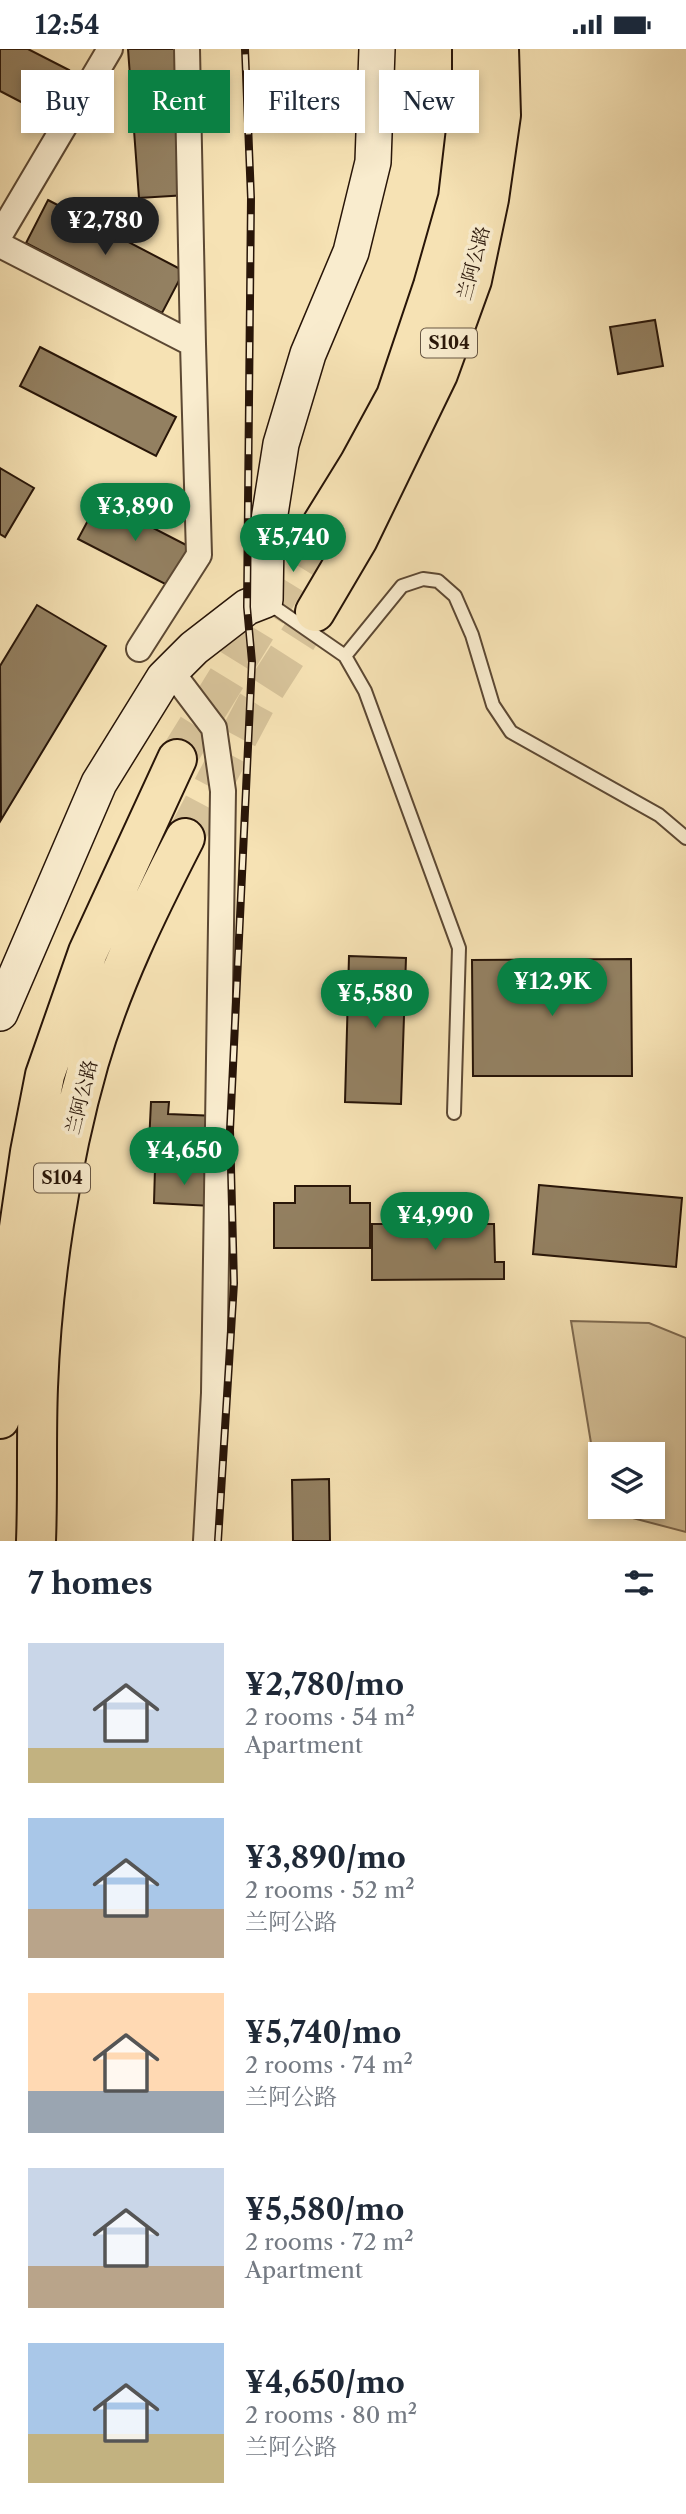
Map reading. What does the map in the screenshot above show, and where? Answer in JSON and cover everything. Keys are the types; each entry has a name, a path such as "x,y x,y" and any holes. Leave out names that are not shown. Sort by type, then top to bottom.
{"highway":[{"name":"兰阿公路","path":"317,531 359,464 396,395 433,286 458,198 472,78 472,49"},
{"name":"兰阿公路","path":"315,612 358,539 438,375 472,280 489,199 500,115 499,49"},
{"name":"兰阿公路","path":"36,1541 10,1395 9,1296 30,1152 45,1075 88,952 177,759"},
{"name":"兰阿公路","path":"10,1395 47,1280 63,1171 89,1061 133,939 184,838"}],"street":[{"path":"0,235 110,49"},
{"path":"139,649 199,555 187,49"},
{"path":"0,1013 99,783 164,678 194,648 247,607 265,600 266,539 281,444 308,354 351,252 373,162 377,49"},
{"path":"0,245 193,344"},
{"path":"171,671 214,728 223,791 214,1393 206,1541"}],"lane":[{"path":"345,656 402,586 423,579 438,581 455,596 472,635 493,705 511,732 659,815 686,838"},
{"path":"265,600 345,656 365,691 459,949 454,1113"}],"shaded area":[{"path":"571,1321 649,1323 686,1338 686,1532 636,1519 665,1519 665,1442 591,1442"}],"building":[{"path":"0,49 28,49 69,70 21,70 21,102 0,91"},
{"path":"128,49 177,49 178,70 130,70"},
{"path":"134,133 183,133 187,195 139,198"},
{"path":"48,200 184,271 162,313 26,243"},
{"path":"655,320 663,366 618,374 610,327"},
{"path":"40,347 176,417 156,456 20,386"},
{"path":"0,468 34,488 5,537 0,534"},
{"path":"99,500 192,548 171,587 78,539"},
{"path":"37,605 106,646 1,820 0,666"},
{"path":"349,956 406,958 401,1104 345,1102"},
{"path":"631,959 632,1076 473,1076 472,960"},
{"path":"151,1102 169,1102 168,1114 217,1116 216,1147 149,1144"},
{"path":"155,1168 213,1170 212,1206 154,1203"},
{"path":"539,1185 682,1198 676,1267 533,1254"},
{"path":"295,1186 350,1186 350,1203 370,1203 370,1248 274,1248 274,1203 295,1203"},
{"path":"372,1224 494,1224 495,1262 504,1262 504,1279 372,1280"},
{"path":"329,1479 330,1541 293,1541 292,1480"}],"tunnel":[{"path":"177,759 317,532"},
{"path":"185,838 256,704 315,612"}],"railway":[{"path":"218,1541 234,1283 230,1130 252,662 247,607 251,198 245,49"}]}
